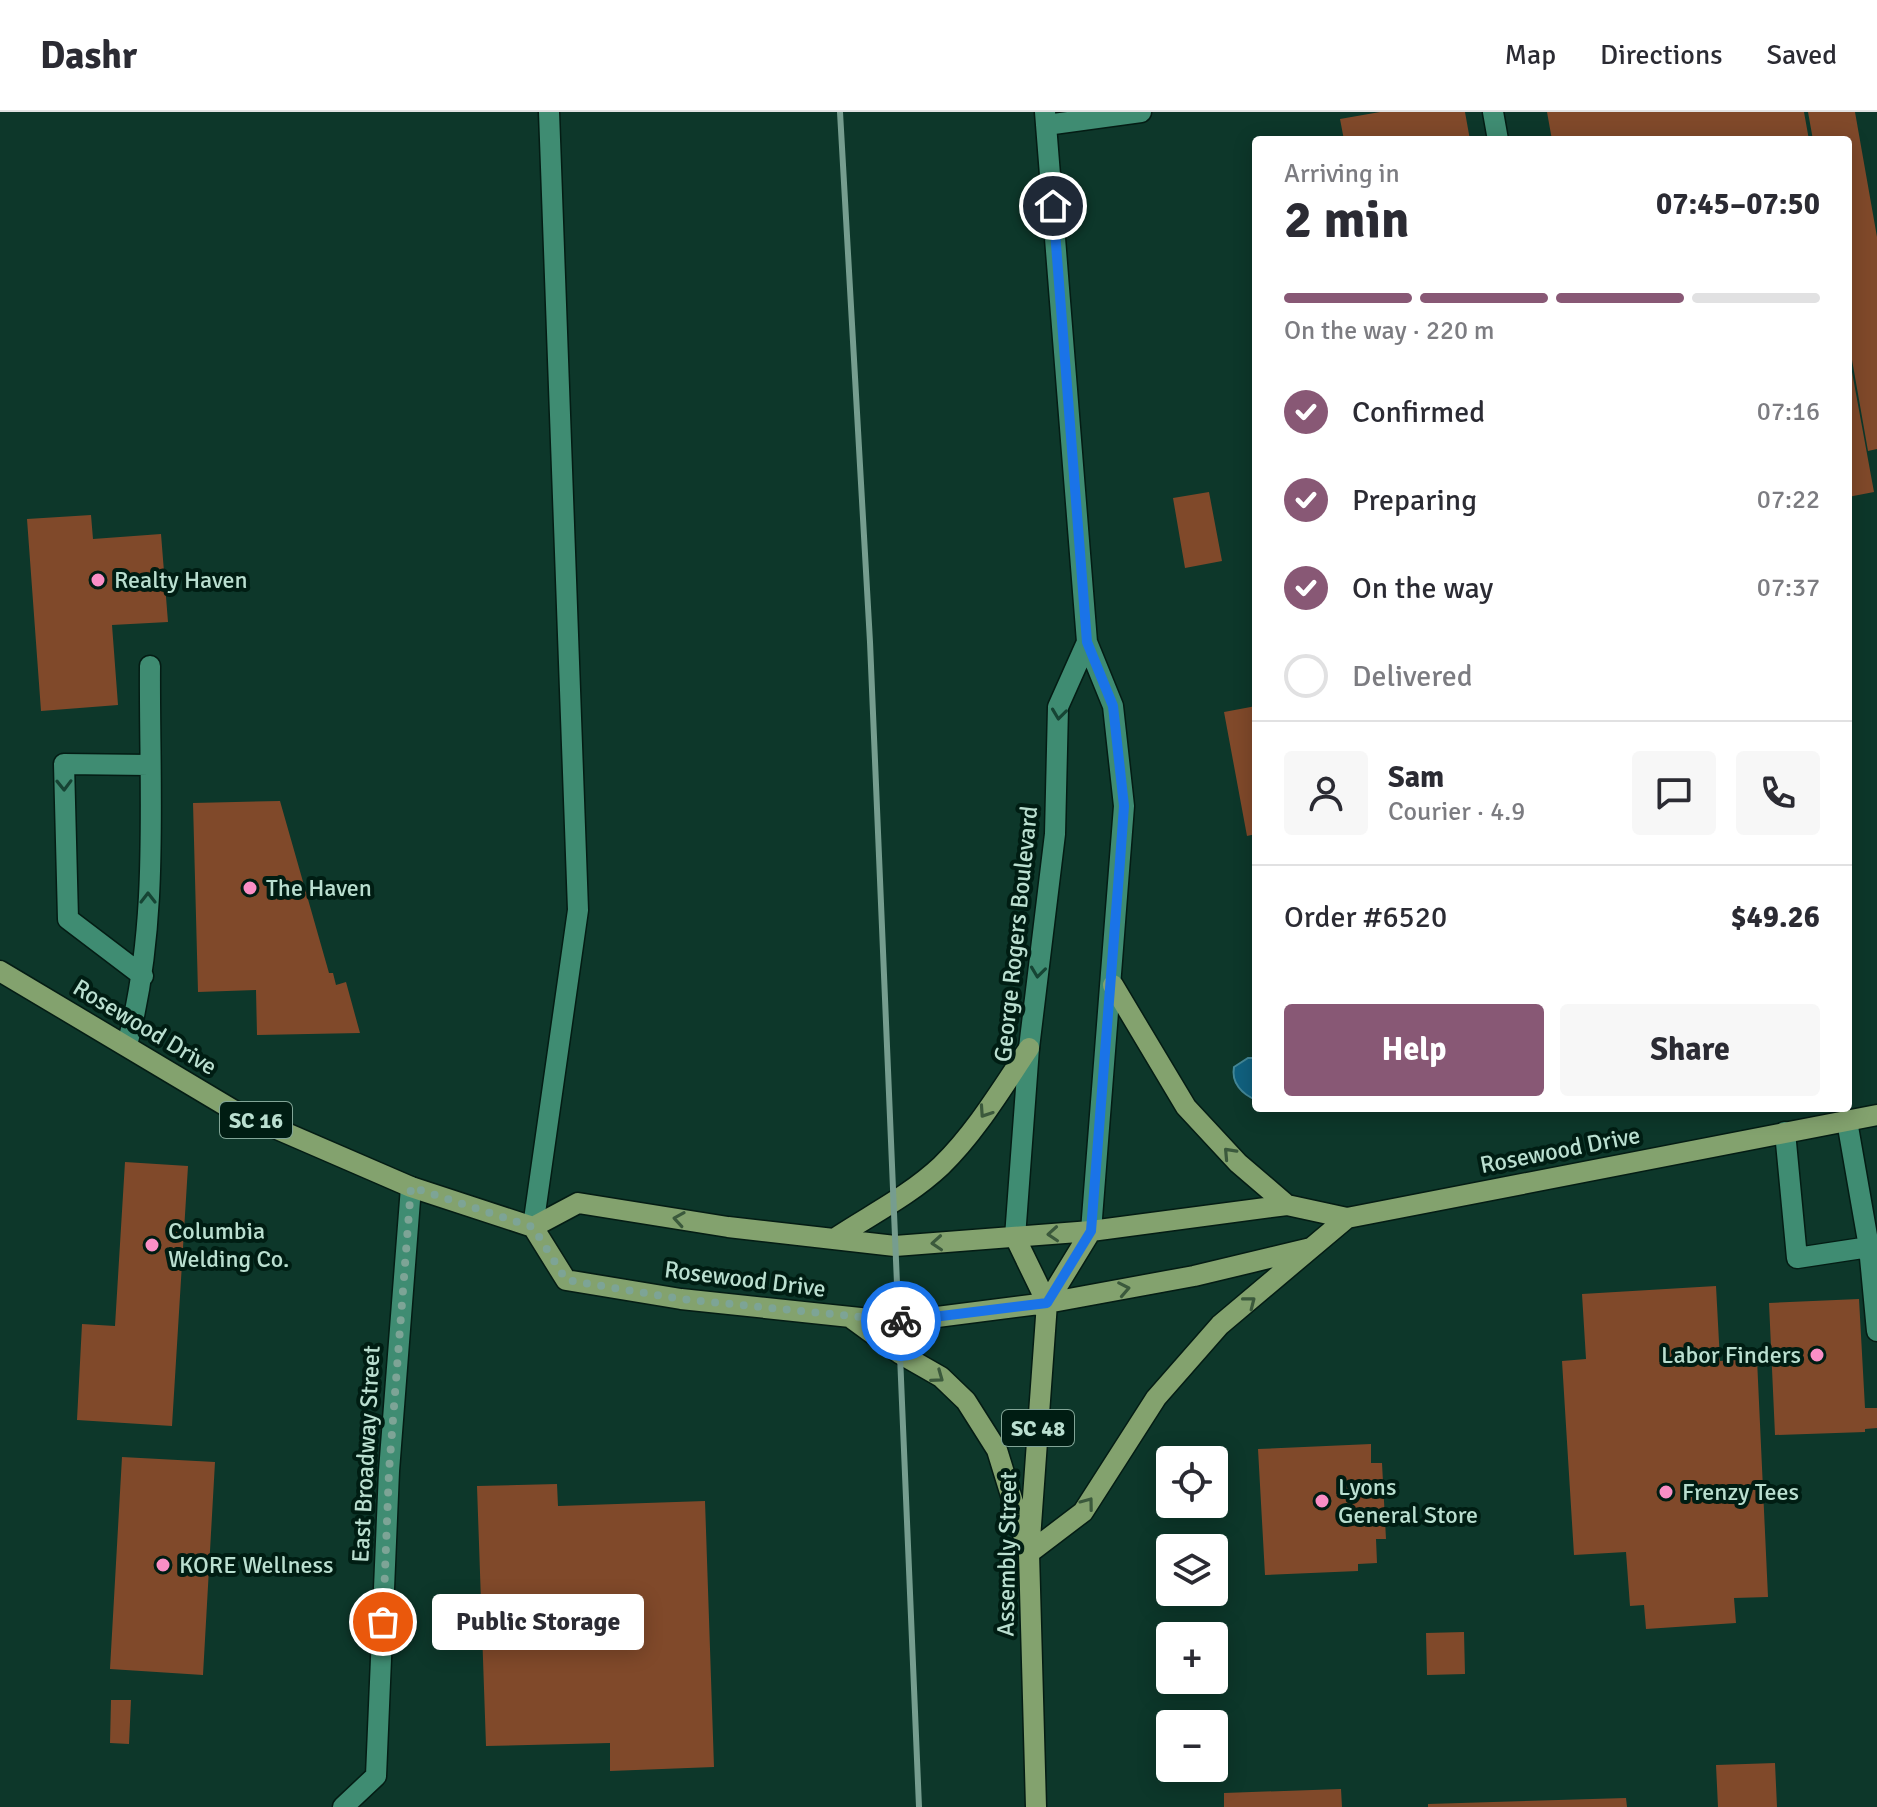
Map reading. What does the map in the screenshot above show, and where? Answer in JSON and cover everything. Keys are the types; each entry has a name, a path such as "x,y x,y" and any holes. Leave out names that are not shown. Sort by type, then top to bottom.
{"main road":[{"name":"Rosewood Drive","path":"0,971 233,1110 411,1187 533,1227 566,1280 681,1299 898,1322 1047,1303 1194,1276 1311,1248 1347,1218"},
{"path":"1113,985 1186,1107 1238,1163 1287,1205"},
{"path":"834,1239 893,1203 941,1165 977,1125 1029,1048"},
{"name":"Rosewood Drive","path":"533,1227 578,1203 895,1246 1091,1231 1287,1205 1347,1218 1877,1115"},
{"name":"Assembly Street","path":"1036,1807 1029,1553 1047,1303 1091,1231"},
{"name":"Assembly Street","path":"1015,1237 1047,1303"},
{"path":"850,1317 941,1377 966,1401 997,1450 1029,1553 1083,1512 1156,1398 1220,1325 1275,1283 1311,1248"}],"street":[{"path":"533,1227 578,910 549,112"},
{"path":"1046,119 1141,112"},
{"path":"1493,112 1497,136"},
{"name":"George Rogers Boulevard","path":"1046,119 1087,642 1113,706 1124,806 1113,985 1091,1231"},
{"name":"George Rogers Boulevard","path":"1015,1237 1029,1048 1055,834 1058,707 1087,642"},
{"path":"127,1045 143,976 148,935 150,666"},
{"path":"143,976 68,919 64,764 149,765"},
{"path":"1847,1121 1869,1247 1877,1331"},
{"path":"1785,1132 1797,1258 1869,1247"},
{"name":"East Broadway Street","path":"343,1807 376,1776 389,1471 411,1187"}],"water":[{"path":"1252,1058 1252,1098 1236,1083 1234,1067"}],"building":[{"path":"1380,112 1465,112 1469,136 1343,136 1340,119"},
{"path":"1547,112 1804,112 1808,136 1551,136"},
{"path":"1808,112 1855,112 1877,237 1877,449 1868,451 1852,360 1852,136 1812,136"},
{"path":"1852,372 1874,492 1852,496"},
{"path":"1209,492 1222,561 1185,568 1173,498"},
{"name":"Realty Haven","path":"91,515 93,539 161,534 168,622 112,625 118,705 41,711 27,519"},
{"path":"1252,707 1252,835 1247,836 1224,712"},
{"name":"The Haven","path":"280,801 329,973 333,973 336,985 346,982 360,1033 257,1035 256,990 198,992 193,803"},
{"name":"Columbia Welding Co.","path":"125,1162 188,1166 172,1426 77,1420 82,1324 115,1326"},
{"name":"Frenzy Tees","path":"1716,1286 1720,1361 1757,1359 1768,1597 1734,1598 1736,1623 1646,1629 1644,1605 1630,1606 1626,1552 1574,1555 1562,1361 1586,1359 1582,1294"},
{"name":"Labor Finders","path":"1859,1299 1865,1408 1877,1408 1877,1428 1865,1429 1865,1432 1775,1435 1769,1303"},
{"name":"Lyons General Store","path":"1371,1444 1371,1463 1382,1463 1386,1539 1376,1539 1377,1563 1358,1564 1358,1571 1265,1575 1258,1449"},
{"name":"KORE Wellness","path":"122,1457 215,1462 203,1675 110,1669"},
{"path":"557,1484 558,1506 705,1501 714,1767 610,1771 610,1743 486,1746 477,1486"},
{"path":"1464,1632 1465,1674 1427,1675 1426,1633"},
{"path":"111,1700 131,1700 129,1744 110,1743"},
{"path":"1775,1763 1777,1807 1718,1807 1716,1765"},
{"path":"1341,1789 1342,1807 1224,1807 1224,1793"},
{"path":"1626,1798 1627,1807 1428,1807 1428,1804"}],"railway":[{"path":"840,112 870,642 919,1807"}],"way so far":[{"path":"383,1622 389,1471 411,1187 533,1227 566,1280 681,1299 901,1321"}],"place":[{"name":"Realty Haven","path":"98,580"},
{"name":"The Haven","path":"250,888"},
{"name":"Columbia Welding Co.","path":"152,1245"},
{"name":"Labor Finders","path":"1817,1355"},
{"name":"Frenzy Tees","path":"1666,1492"},
{"name":"Lyons General Store","path":"1322,1501"},
{"name":"KORE Wellness","path":"163,1565"},
{"name":"Public Storage","path":"383,1622"}],"route":[{"path":"901,1321 1047,1303 1091,1231 1114,969 1124,806 1113,706 1087,642 1053,206"}]}
